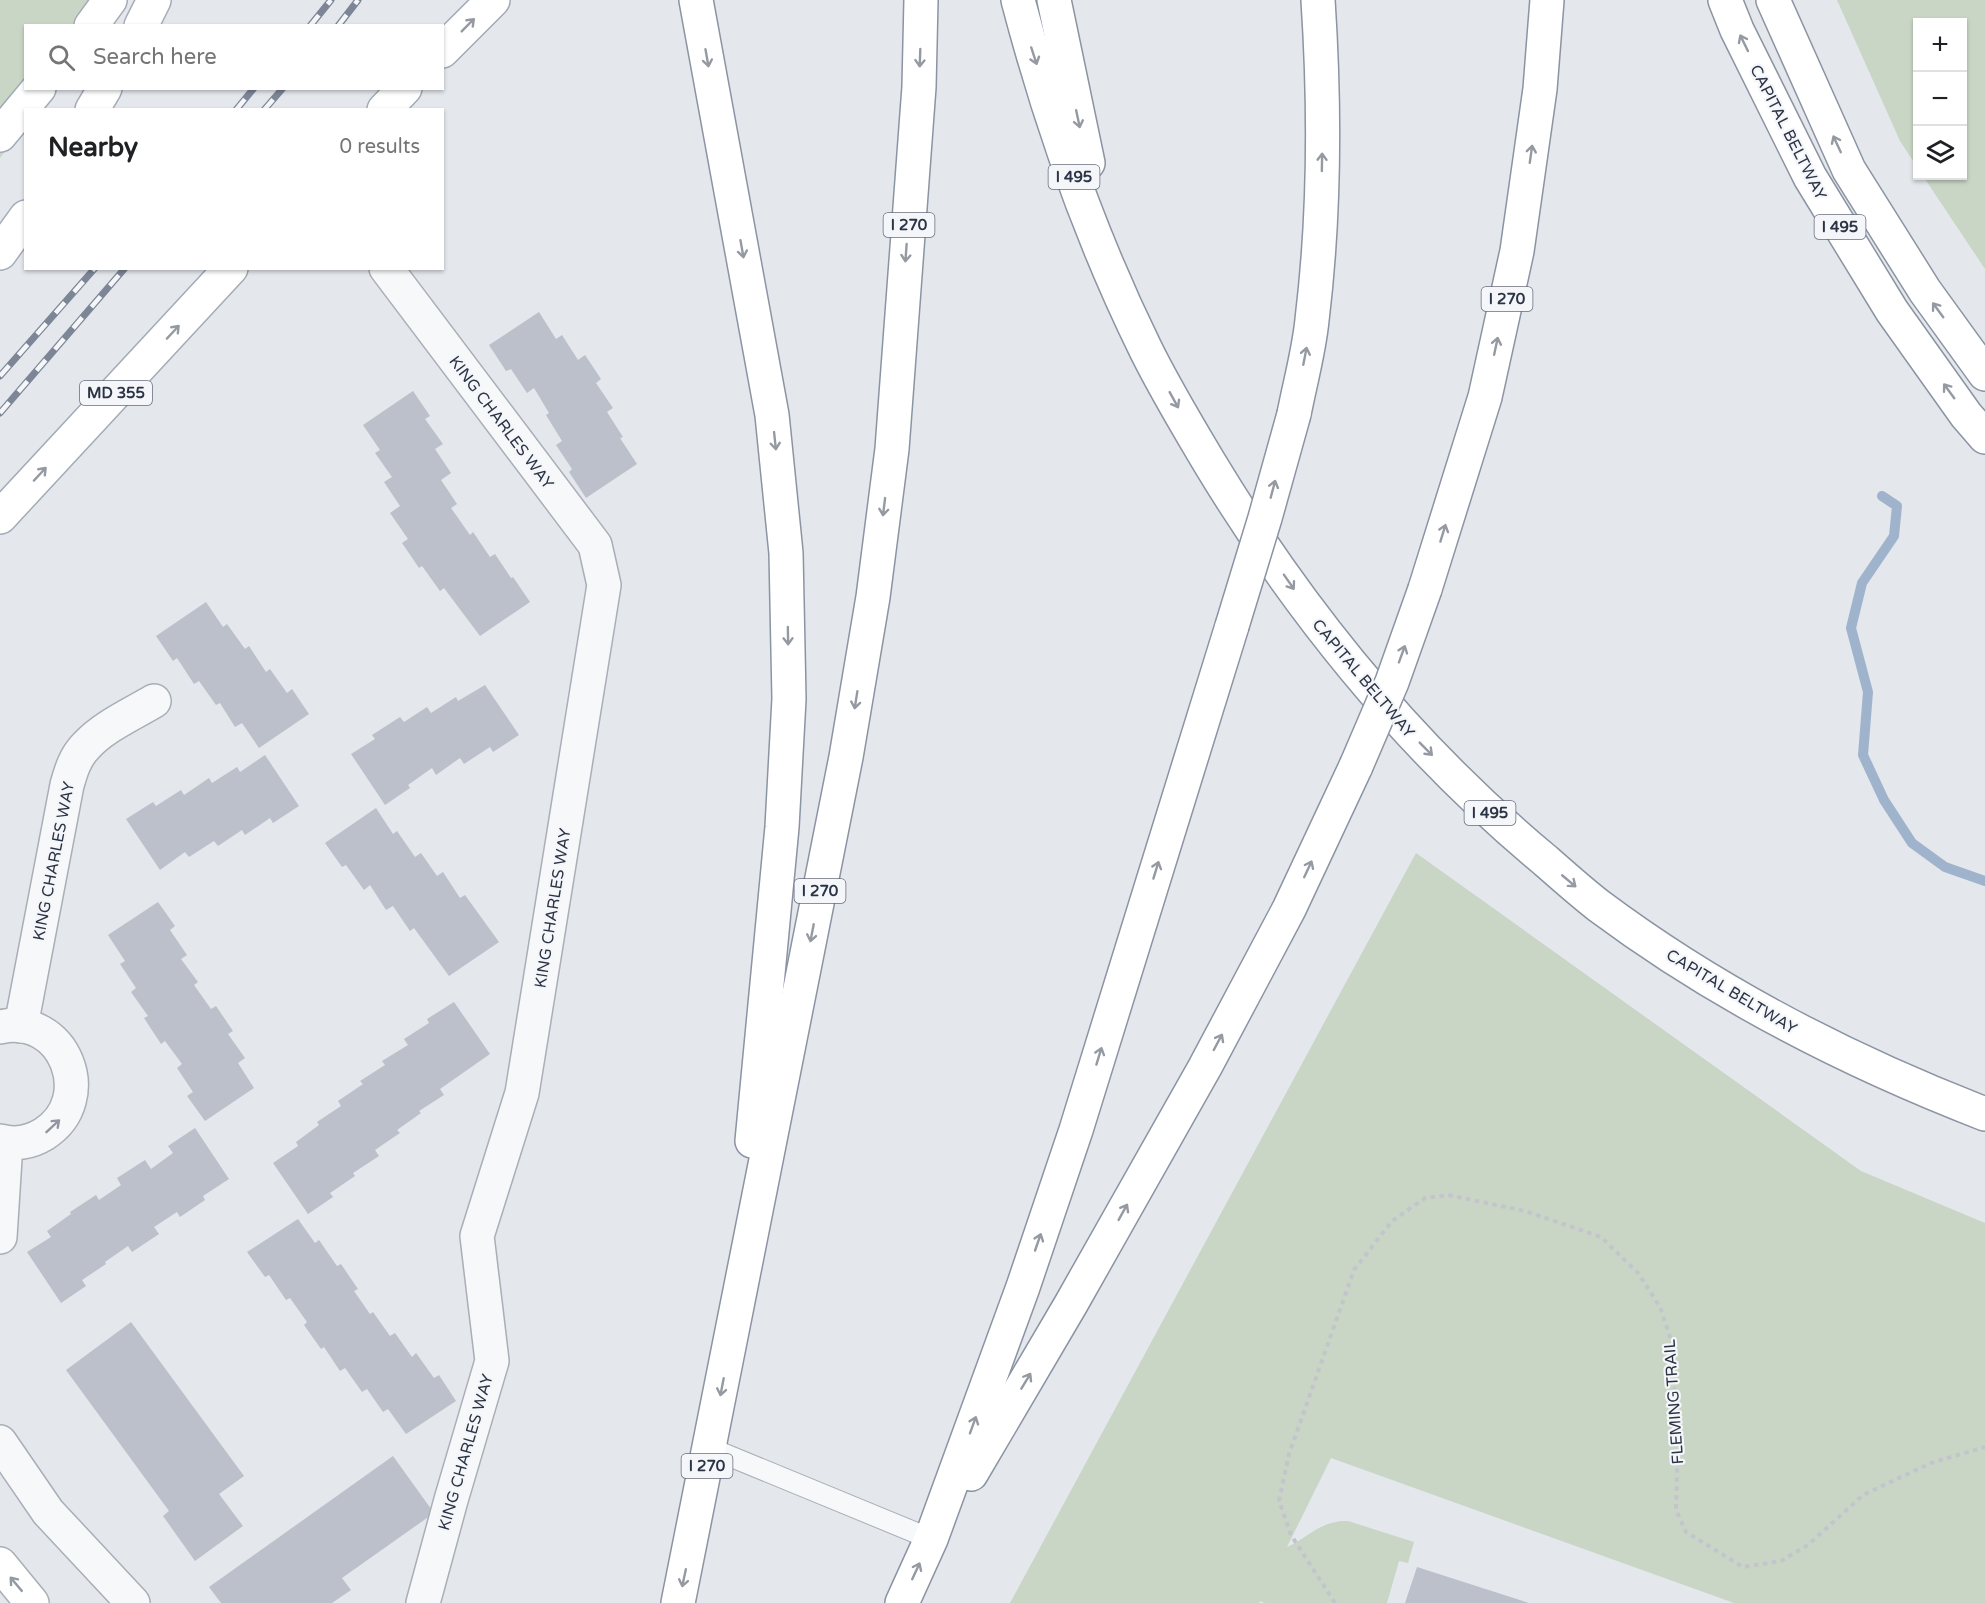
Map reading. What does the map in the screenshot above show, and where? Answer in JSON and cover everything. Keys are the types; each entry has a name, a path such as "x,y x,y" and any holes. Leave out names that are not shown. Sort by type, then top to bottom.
{"main road":[{"path":"92,24 110,0"},
{"path":"142,24 154,0"},
{"path":"444,49 493,0"},
{"path":"696,0 772,415 786,553 789,699 782,827 734,1329"},
{"name":"I 270","path":"678,1603 846,758 873,597 892,449 919,87 921,0"},
{"name":"CAPITAL BELTWAY","path":"1018,0 1064,151 1101,250 1145,349 1245,520 1326,635 1410,734 1500,823 1598,906 1697,973 1785,1025 1874,1069 1985,1114"},
{"path":"1054,0 1086,153 1112,250 1145,349"},
{"path":"931,1539 1023,1287 1076,1130 1265,518 1294,414 1312,321 1322,210 1323,78 1318,0"},
{"name":"I 270","path":"902,1603 931,1539 1071,1305 1205,1068 1289,909 1356,766 1392,682 1425,589 1485,397 1517,251 1540,89 1547,0"},
{"name":"CAPITAL BELTWAY","path":"1725,0 1737,30 1810,177 1892,311 1966,415 1985,437"},
{"path":"1773,0 1849,170 1925,291 1985,374"},
{"path":"0,135 37,90"},
{"path":"93,108 104,90"},
{"path":"386,108 403,90"},
{"path":"0,253 24,220"},
{"name":"MD 355","path":"0,517 230,270"},
{"path":"0,1564 32,1603"}],"street":[{"name":"KING CHARLES WAY","path":"388,270 595,544 604,585 522,1093 477,1236 492,1361 423,1603"},
{"name":"KING CHARLES WAY","path":"0,1237 3,1142 23,1142 39,1137 53,1128 63,1115 70,1099 70,1066 62,1052 51,1039 36,1030 10,1026 73,764 85,746 102,732 154,701"},
{"path":"0,1442 48,1512 133,1603"}],"lane":[{"path":"710,1448 931,1539"}],"path":[{"name":"FLEMING TRAIL","path":"1335,1603 1291,1535 1279,1501 1289,1454 1354,1270 1392,1221 1425,1198 1448,1195 1525,1211 1601,1237 1638,1273 1660,1307 1671,1340 1678,1437 1676,1510 1686,1532 1743,1567 1781,1561 1808,1545 1863,1495 1931,1463 1985,1447"}],"green space":[{"path":"0,0 103,0 91,24 24,24 24,126 0,158"},
{"path":"1837,0 1985,0 1985,269 1926,180 1967,180 1967,18 1913,18 1913,161 1900,141"},
{"path":"1416,853 1861,1171 1985,1223 1985,1603 1734,1603 1331,1458 1287,1547 1323,1526 1339,1521 1348,1521 1414,1542 1408,1563 1399,1561 1387,1603 1265,1603 1260,1601 1259,1603 1010,1603"}],"building":[{"path":"539,312 556,339 562,335 578,360 585,355 601,379 596,383 613,408 607,412 637,464 586,498 569,472 572,469 556,445 562,441 546,415 549,413 534,388 527,393 511,369 506,371 489,345"},
{"path":"413,391 430,416 425,419 443,444 435,449 451,473 441,480 457,504 451,508 470,535 473,532 490,557 495,554 530,602 480,636 444,588 440,591 422,566 419,568 402,543 408,539 390,513 400,506 384,482 392,477 375,453 380,450 363,425"},
{"path":"206,602 223,627 227,624 245,649 249,646 266,672 270,669 287,693 292,689 309,714 259,748 242,723 235,727 220,703 216,705 199,681 194,684 177,658 173,661 156,636"},
{"path":"485,685 519,735 493,752 490,747 464,764 460,758 436,775 432,768 408,785 410,788 385,805 351,754 375,739 372,735 400,717 404,722 427,707 431,713 456,697 458,701"},
{"path":"265,755 299,806 273,823 270,818 245,835 242,830 218,846 214,841 189,857 185,852 160,870 126,819 153,802 156,806 181,790 184,795 209,778 212,783 237,767 240,772"},
{"path":"376,808 393,834 397,831 415,857 421,853 437,876 443,872 460,898 465,895 499,942 449,976 414,928 410,931 393,906 386,910 370,885 364,890 346,865 342,867 325,843"},
{"path":"158,902 175,926 170,930 187,955 181,959 198,982 194,985 211,1009 216,1006 233,1031 228,1034 245,1058 238,1063 254,1088 205,1121 187,1096 193,1092 177,1068 182,1064 165,1041 161,1044 144,1018 148,1016 131,992 136,988 120,964 125,961 108,935"},
{"path":"454,1002 490,1054 440,1089 444,1095 419,1111 421,1113 397,1130 400,1133 375,1150 379,1156 353,1173 355,1176 330,1193 333,1197 308,1214 273,1163 298,1146 296,1142 319,1125 317,1122 341,1106 338,1101 363,1084 360,1081 385,1065 382,1061 408,1045 404,1039 429,1023 427,1019"},
{"path":"195,1128 229,1179 203,1196 205,1200 180,1217 177,1212 154,1227 159,1234 132,1252 128,1246 105,1262 106,1264 82,1280 86,1286 61,1303 27,1252 51,1237 47,1231 71,1214 70,1212 96,1195 99,1200 121,1185 117,1178 145,1160 151,1169 173,1153 168,1146"},
{"path":"298,1219 315,1243 319,1240 337,1266 341,1264 358,1289 354,1291 370,1314 373,1312 390,1336 395,1333 412,1357 416,1353 434,1378 439,1375 456,1401 406,1434 388,1409 383,1412 367,1389 362,1392 345,1368 340,1371 324,1347 321,1349 304,1325 307,1322 290,1298 286,1300 269,1275 265,1277 247,1252"},
{"path":"131,1322 244,1476 219,1494 243,1526 195,1561 163,1516 169,1511 66,1370"},
{"path":"393,1456 434,1513 342,1578 351,1590 332,1603 221,1603 209,1587"},
{"path":"1417,1567 1529,1603 1405,1603"}],"waterway":[{"path":"1882,496 1897,506 1894,536 1862,583 1851,628 1868,692 1863,755 1884,800 1912,843 1945,867 1985,881"}],"railway":[{"path":"312,24 331,0"},
{"path":"340,24 358,0"},
{"path":"238,108 252,90"},
{"path":"266,108 281,90"},
{"path":"0,376 93,270"},
{"path":"0,413 123,270"}]}
